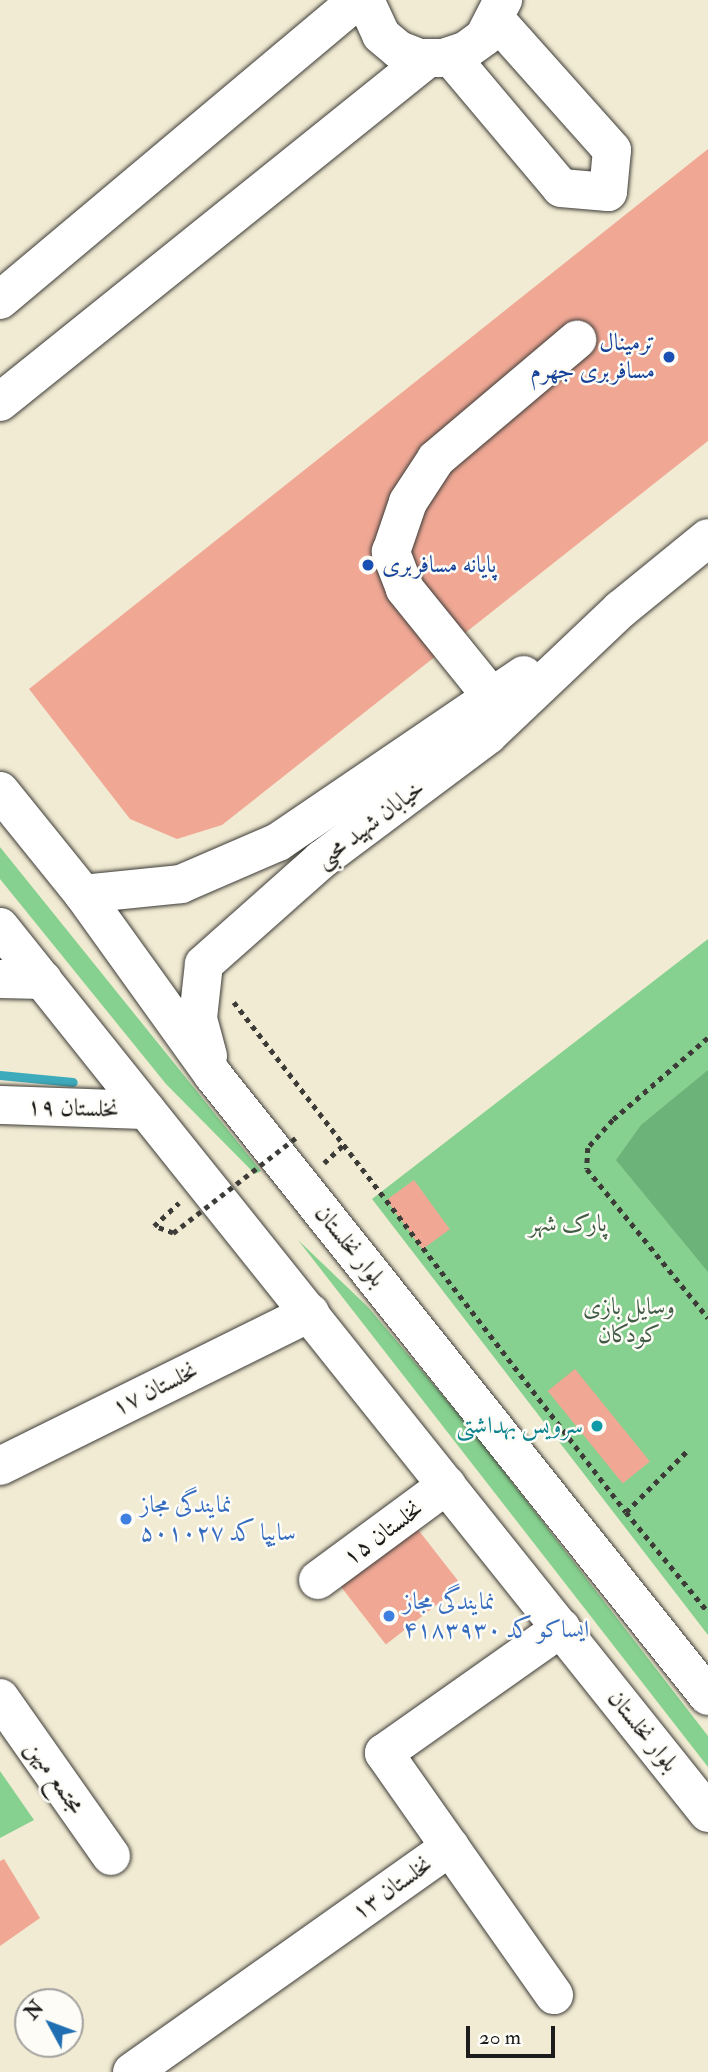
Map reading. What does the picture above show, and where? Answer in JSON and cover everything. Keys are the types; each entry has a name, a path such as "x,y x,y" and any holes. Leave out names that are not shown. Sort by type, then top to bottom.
{"main road":[{"path":"0,300 358,0"},
{"path":"0,402 439,57 484,37 499,10 612,150 608,192 561,188 439,57 399,50 381,35 365,0"},
{"path":"492,697 405,589 391,552 408,502 436,459 577,340"},
{"name":"خیابان شهید محبی","path":"204,964 321,860 488,735 621,609 708,538"},
{"name":"خیابان شهید محبی","path":"83,894 181,884 278,842 621,609"},
{"name":"بلوار نخلستان","path":"0,791 83,894 214,1074 708,1696"},
{"name":"بلوار نخلستان","path":"0,928 708,1813"},
{"path":"204,964 198,1018 214,1074"},
{"path":"0,979 43,979"},
{"name":"نخلستان ۱۹","path":"0,1105 146,1111"},
{"name":"نخلستان ۱۷","path":"0,1466 310,1313"},
{"name":"نخلستان ۱۵","path":"318,1580 447,1485"},
{"name":"نخلستان ۱۳","path":"132,2072 450,1847 384,1753 561,1628"},
{"name":"مجتمع میهن","path":"0,1698 111,1856"},
{"path":"450,1847 554,1995"}],"path":[{"path":"204,964 626,1512 708,1612"},
{"path":"708,1038 613,1120 588,1148 587,1169 708,1318"},
{"path":"154,1226 173,1233 298,1136"},
{"path":"626,1512 687,1451"}],"green space":[{"path":"0,847 261,1171 255,1174 166,1084 0,879"},
{"name":"پارک شهر","path":"708,939 708,1635 372,1199"},
{"path":"708,1070 708,1272 616,1160 641,1125"},
{"path":"298,1240 368,1307 471,1429 708,1736 708,1767"},
{"path":"0,1771 34,1820 0,1838"}],"building":[{"name":"پایانه مسافربری","path":"708,149 708,441 222,825 177,839 130,819 29,689"},
{"path":"414,1180 450,1229 422,1249 386,1200"},
{"name":"سرویس بهداشتی","path":"575,1369 650,1461 623,1484 548,1391"},
{"name":"نمایندگی مجاز ایساکو کد ۴۱۸۳۹۳۰","path":"416,1527 462,1585 386,1644 340,1586"},
{"path":"4,1859 40,1918 0,1946 0,1861"}],"waterway":[{"path":"0,1075 73,1082"}],"place":[{"name":"ترمینال مسافربری جهرم","path":"669,357"},
{"name":"پایانه مسافربری","path":"368,565"},
{"name":"سرویس بهداشتی","path":"597,1426"},
{"name":"نمایندگی مجاز سایپا کد ۵۰۱۰۲۷","path":"126,1519"},
{"name":"نمایندگی مجاز ایساکو کد ۴۱۸۳۹۳۰","path":"389,1616"}],"park label":[{"name":"وسایل بازی کودکان","path":"629,1321"}]}
